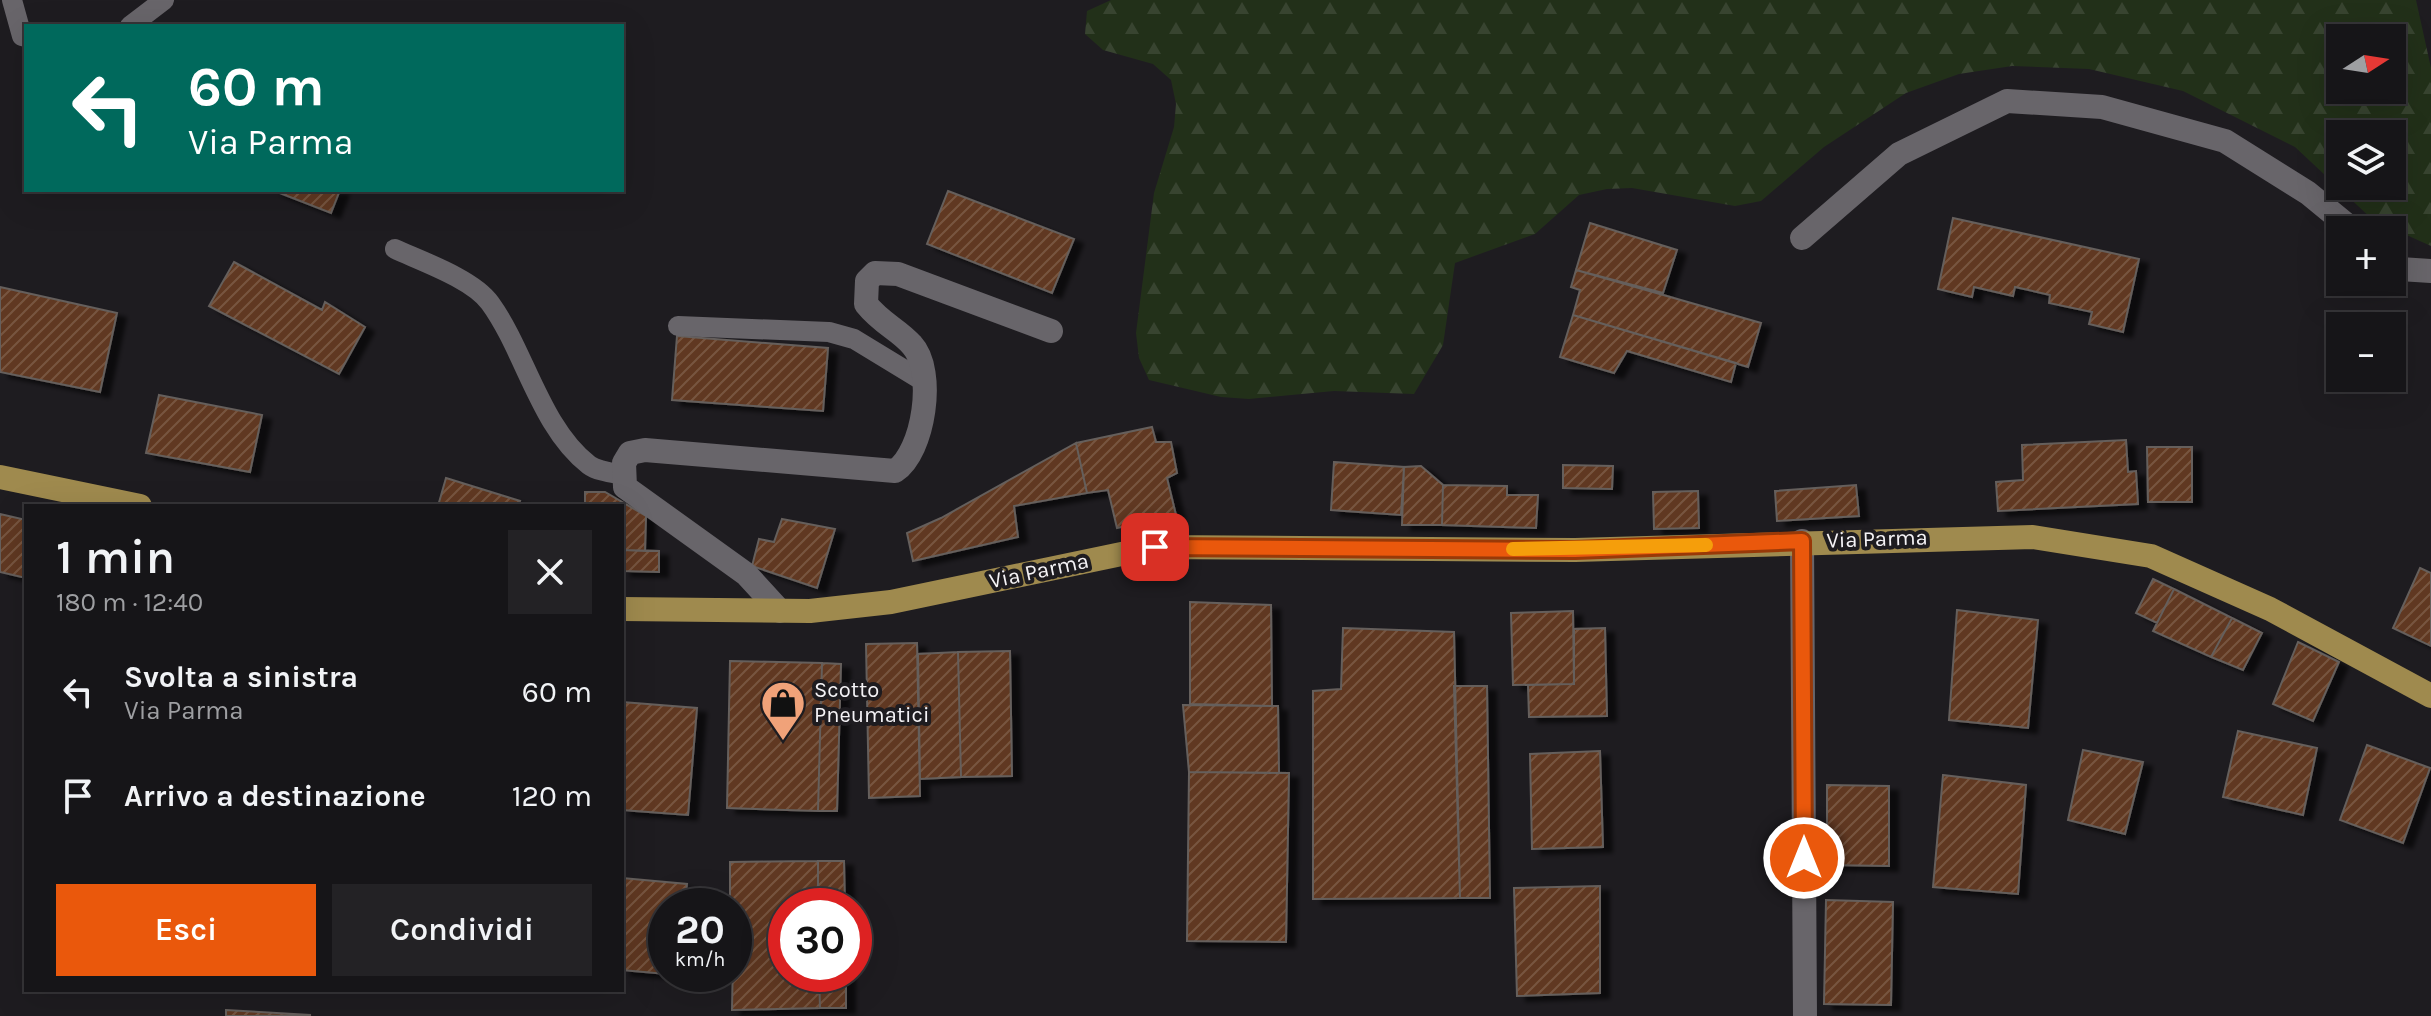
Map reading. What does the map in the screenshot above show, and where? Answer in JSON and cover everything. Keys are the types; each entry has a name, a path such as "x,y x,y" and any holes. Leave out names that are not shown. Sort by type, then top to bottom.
{"main road":[{"path":"0,477 130,504"},
{"name":"Via Parma","path":"624,609 780,611 891,602 1155,547 1575,550 1802,541 2033,537 2151,556 2270,609 2431,696"}],"street":[{"path":"1802,238 1899,154 2007,101 2102,107 2225,141 2308,193 2336,216"},
{"path":"2406,269 2431,271"},
{"path":"780,611 768,593 736,566 646,505 625,487 623,475 630,453 645,450 895,471 906,464 922,425 923,381 913,345 881,323 866,304 867,281 875,273 898,274 1051,331"},
{"path":"1802,541 1805,1016"}],"lane":[{"path":"12,0 24,36"},
{"path":"133,24 164,0"},
{"path":"395,249 474,288 489,302 565,440 590,466 623,475"},
{"path":"678,326 829,332 854,339 923,381"}],"green space":[{"path":"1111,0 2416,0 2431,68 2431,246 2406,235 2406,216 2369,216 2352,200 2406,200 2406,120 2326,120 2326,176 2295,147 2183,91 2089,69 2012,66 1959,74 1906,93 1824,147 1761,201 1735,206 1632,188 1607,189 1579,195 1535,234 1455,263 1443,345 1414,394 1334,391 1249,399 1221,397 1149,380 1139,358 1136,333 1154,193 1174,127 1176,104 1171,80 1153,64 1103,50 1085,34 1087,11"}],"building":[{"path":"948,191 1074,239 1052,293 927,244"},
{"path":"277,192 339,192 331,213"},
{"path":"1953,218 2139,259 2123,332 2089,324 2092,312 2049,303 2050,295 2015,287 2013,296 1974,287 1972,297 1938,289"},
{"path":"1590,223 1677,250 1663,293 1576,270"},
{"path":"234,262 322,310 325,302 365,327 339,374 209,306"},
{"path":"1576,270 1761,323 1748,367 1573,315 1580,290 1571,287"},
{"path":"0,287 117,313 100,392 0,372"},
{"path":"1573,315 1736,363 1731,382 1627,351 1614,373 1560,357"},
{"path":"677,336 828,348 823,411 672,400"},
{"path":"159,395 262,415 250,472 146,453"},
{"path":"1152,427 1156,442 1171,442 1177,473 1167,478 1176,515 1117,528 1108,490 1087,493 1076,443"},
{"path":"2126,440 2128,472 2136,471 2138,504 1998,511 1996,482 2023,480 2022,445"},
{"path":"1076,443 1087,493 1014,506 1018,537 913,561 907,533 941,518"},
{"path":"2147,447 2192,447 2192,502 2148,502"},
{"path":"1334,462 1404,467 1401,515 1331,510"},
{"path":"1563,465 1613,466 1612,489 1563,488"},
{"path":"1421,466 1443,485 1442,525 1402,525 1404,467"},
{"path":"446,478 520,501 519,504 439,504"},
{"path":"1443,485 1507,486 1507,495 1538,495 1536,528 1442,525"},
{"path":"1856,485 1859,516 1777,521 1775,491"},
{"path":"1698,491 1699,528 1654,529 1653,492"},
{"path":"585,492 605,492 646,516 645,551 624,550 624,504 585,504"},
{"path":"0,514 24,520 24,578 0,572"},
{"path":"782,519 835,529 817,588 752,566 759,539 774,542"},
{"path":"624,550 659,551 659,572 624,571"},
{"path":"2420,568 2431,573 2431,646 2393,628"},
{"path":"2153,579 2174,589 2157,623 2136,613"},
{"path":"2174,589 2232,618 2211,657 2153,631"},
{"path":"1190,602 1271,605 1272,706 1190,704"},
{"path":"1957,610 2038,620 2028,728 1949,720"},
{"path":"1573,611 1574,684 1513,685 1511,613"},
{"path":"2232,618 2262,633 2243,670 2211,657"},
{"path":"1343,628 1454,632 1460,898 1313,899 1313,691 1341,689"},
{"path":"1605,628 1607,716 1529,717 1528,685 1574,684 1574,629"},
{"path":"2298,642 2339,662 2313,721 2273,704"},
{"path":"917,643 920,796 869,798 866,644"},
{"path":"1010,651 1012,776 961,777 958,652"},
{"path":"958,652 961,777 920,779 918,654"},
{"path":"730,661 822,663 818,811 727,808"},
{"path":"822,663 841,664 837,811 818,811"},
{"path":"1454,686 1487,686 1490,898 1460,898"},
{"path":"624,702 697,708 688,815 624,810"},
{"path":"1183,705 1278,706 1279,773 1189,772"},
{"path":"2238,731 2317,748 2303,815 2223,797"},
{"path":"2367,745 2430,768 2403,843 2340,820"},
{"path":"2083,750 2143,762 2125,834 2068,820"},
{"path":"1600,751 1603,847 1532,849 1530,754"},
{"path":"1189,772 1289,773 1286,942 1187,941"},
{"path":"1943,775 2026,785 2018,894 1933,887"},
{"path":"1827,785 1889,786 1889,866 1827,865"},
{"path":"818,861 818,888 768,888 768,992 820,992 820,1008 732,1010 732,992 752,992 752,888 730,888 730,862"},
{"path":"818,861 844,861 845,888 818,888"},
{"path":"624,878 687,884 687,888 648,888 648,972 624,970"},
{"path":"1600,886 1600,993 1517,996 1514,888"},
{"path":"1826,900 1893,902 1891,1005 1824,1004"},
{"path":"820,992 846,992 846,1008 820,1008"},
{"path":"226,1010 311,1015 226,1016"}],"slow traffic":[{"path":"1513,549 1706,545"}],"place":[{"name":"Scotto Pneumatici","path":"783,742"}],"route":[{"path":"1155,547 1575,550 1802,541 1804,858"}]}
